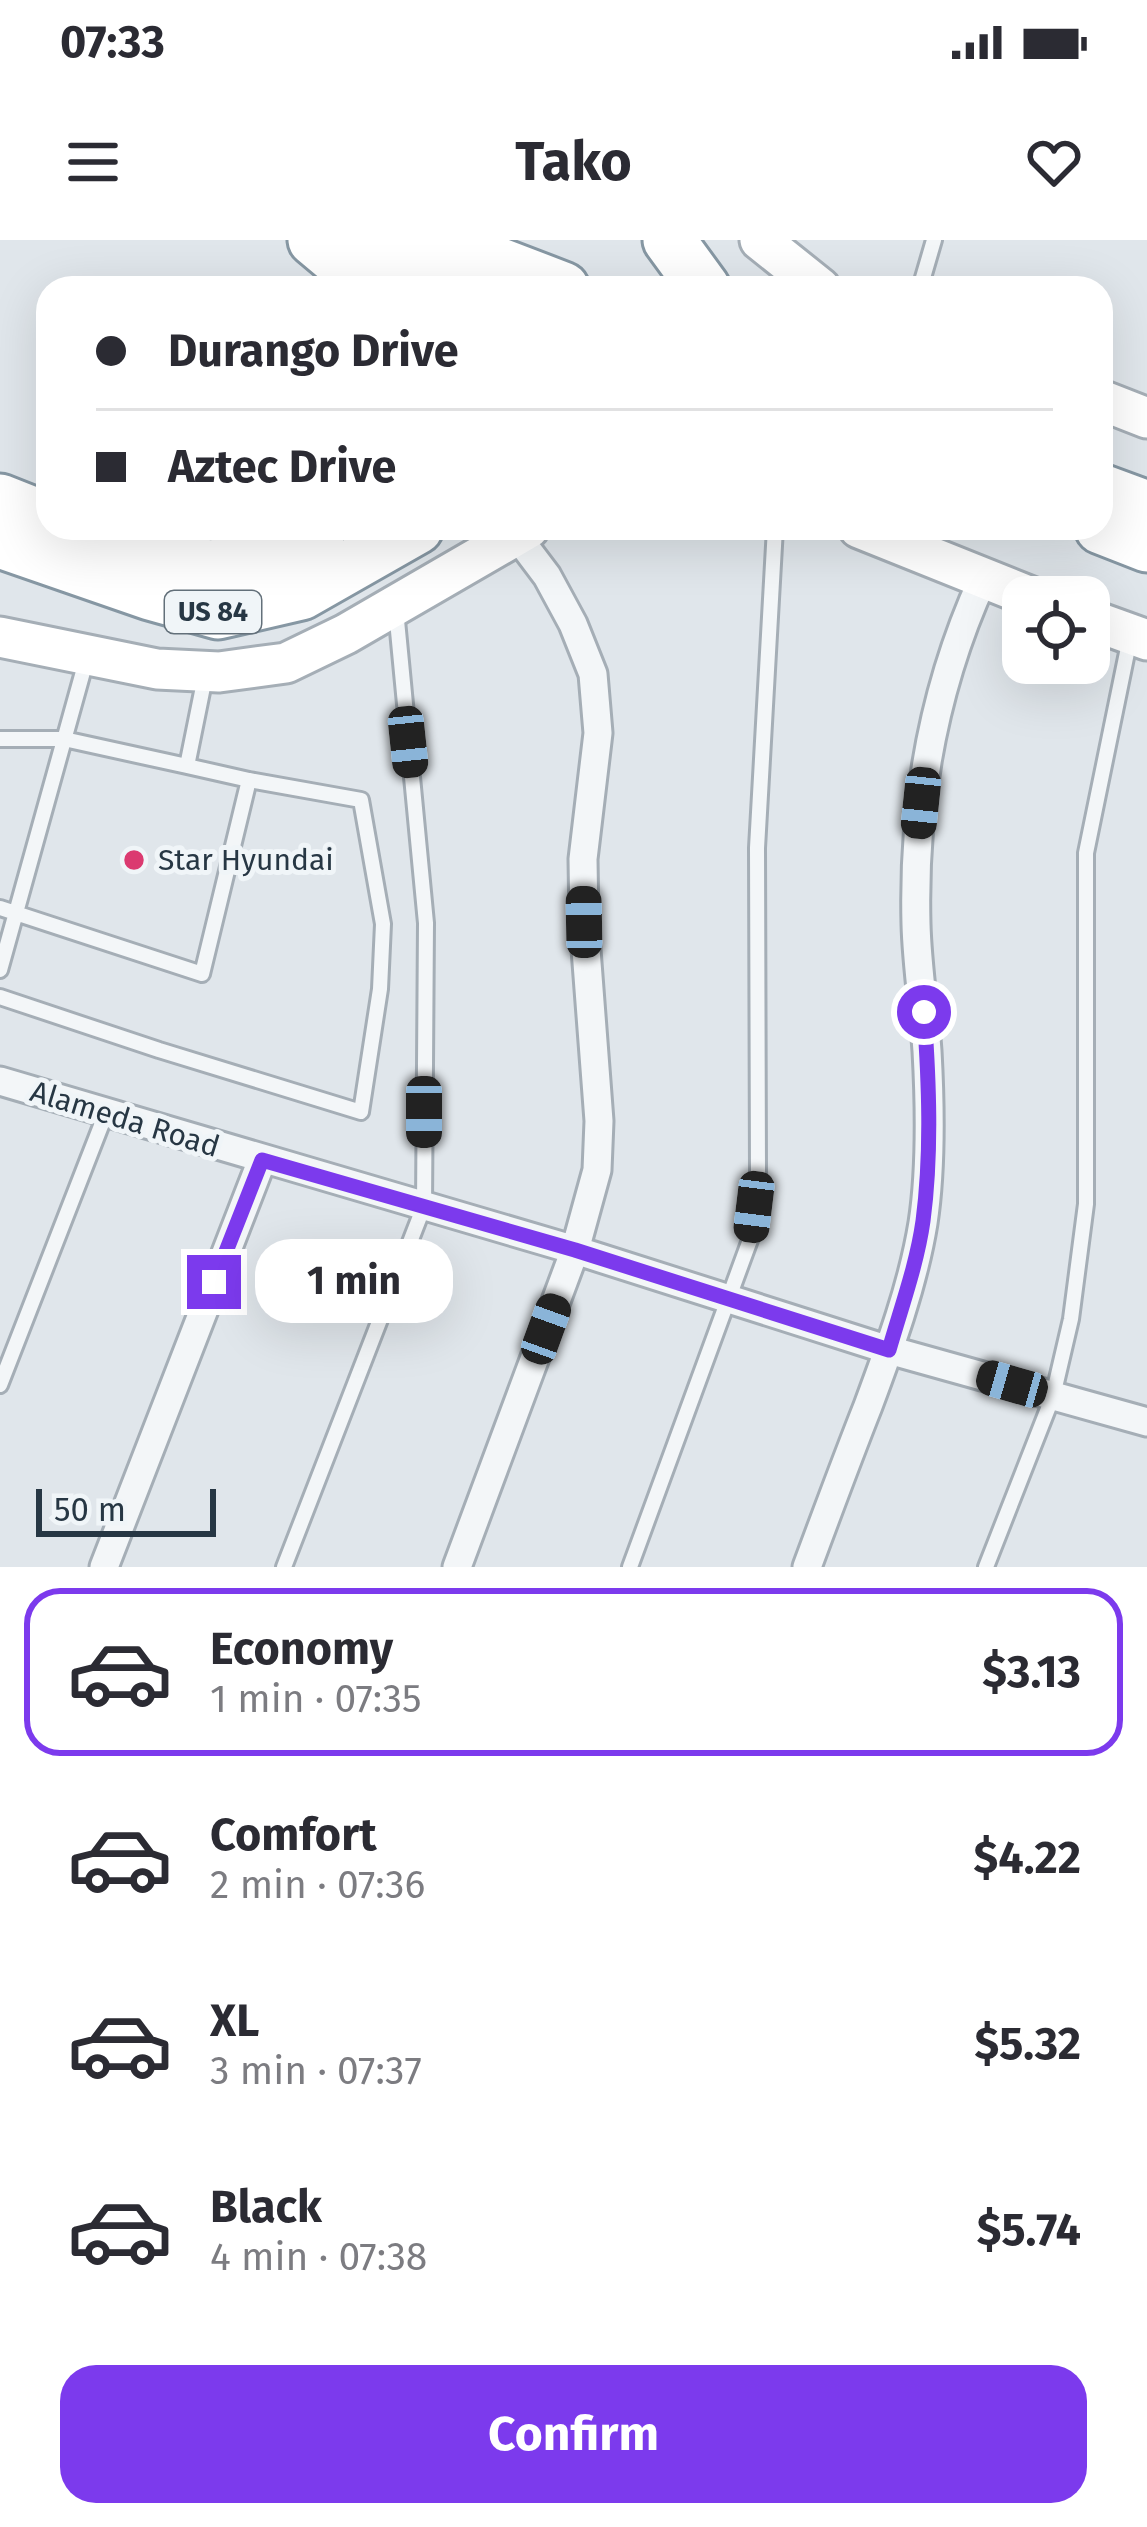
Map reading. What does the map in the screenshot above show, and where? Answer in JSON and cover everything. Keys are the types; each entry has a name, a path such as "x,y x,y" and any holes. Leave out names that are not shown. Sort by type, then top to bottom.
{"highway":[{"path":"314,240 352,276"},
{"path":"349,240 444,276"},
{"path":"437,240 531,276"},
{"path":"669,240 695,276"},
{"path":"1113,494 1147,507"},
{"path":"0,500 36,514"},
{"path":"1113,533 1147,546"},
{"path":"103,540 154,560 214,566 277,552 299,540"},
{"name":"US 84","path":"0,542 218,613 301,594 396,540"}],"main road":[{"path":"760,240 805,276"},
{"path":"1113,405 1147,418"},
{"path":"0,637 157,669 206,672 286,663 346,634 507,540"},
{"path":"888,540 1002,586"},
{"path":"1110,627 1139,637"}],"street":[{"path":"457,1567 575,1250 597,1169 599,1120 584,901 598,733 593,674 574,624 527,540"},
{"path":"806,1567 889,1350 923,1223 927,1055 916,866 926,762 943,688 983,579"},
{"name":"Alameda Road","path":"0,1081 575,1250 889,1350 1147,1422"},
{"path":"104,1567 262,1160"}],"lane":[{"path":"924,276 934,240"},
{"path":"630,1567 750,1240 758,1174 758,848 774,540"},
{"path":"284,1567 424,1207 426,923 395,606"},
{"path":"986,1567 1053,1396 1071,1318 1085,1204 1086,854 1139,637"},
{"path":"0,970 87,656"},
{"path":"188,766 206,672"},
{"path":"0,739 64,739 361,800 383,924 380,989 361,1112 0,997"},
{"path":"0,908 202,974 249,780"},
{"path":"0,1385 106,1113"}],"place":[{"name":"Star Hyundai","path":"134,860"}],"route":[{"path":"214,1282 262,1160 575,1250 889,1350 923,1223 928,1139 924,1012"}]}
